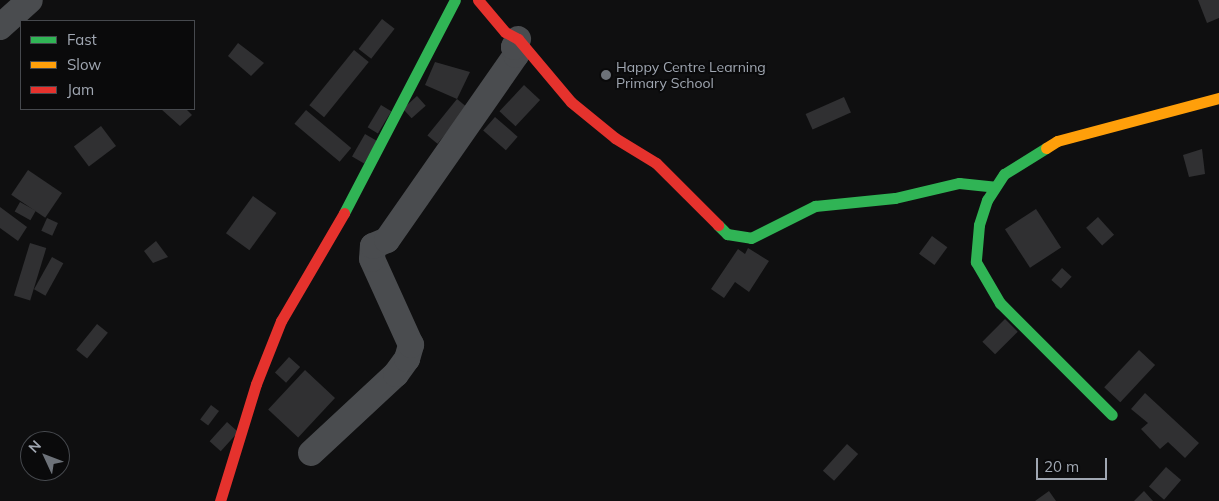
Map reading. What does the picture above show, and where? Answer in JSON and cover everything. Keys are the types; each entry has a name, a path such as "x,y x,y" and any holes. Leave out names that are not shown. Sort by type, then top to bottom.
{"street":[{"path":"0,27 30,0"},
{"path":"220,501 256,384 281,321 353,198 455,0"},
{"path":"478,0 505,32 518,39 571,102 615,138 656,163 727,234 751,238 763,234 815,206 895,198 960,183 995,187"},
{"path":"311,453 396,374 407,359 410,345 372,258 372,246 387,240 516,55 514,47 518,39"},
{"path":"1112,415 1000,303 976,262 979,225 986,200 1004,174 1057,141 1219,98"}],"building":[{"path":"1198,0 1219,0 1219,18 1207,23"},
{"path":"382,19 395,29 371,59 359,49"},
{"path":"238,43 264,63 251,76 228,56"},
{"path":"354,50 369,62 324,117 309,105"},
{"path":"435,62 470,72 457,99 425,85"},
{"path":"524,85 540,100 516,126 499,111"},
{"path":"417,96 426,106 412,118 403,109"},
{"path":"844,97 851,113 813,130 806,114"},
{"path":"457,99 467,107 438,144 427,136"},
{"path":"381,105 391,111 378,133 368,127"},
{"path":"162,110 187,110 192,115 180,126"},
{"path":"306,110 351,148 340,162 294,124"},
{"path":"495,117 518,137 506,150 483,131"},
{"path":"101,126 116,146 89,166 74,146"},
{"path":"365,134 377,141 364,164 352,157"},
{"path":"1202,149 1205,174 1189,177 1183,155"},
{"path":"28,170 62,193 45,218 11,195"},
{"path":"253,196 276,213 249,250 226,233"},
{"path":"20,202 36,211 30,220 15,212"},
{"path":"0,207 27,227 18,241 0,228"},
{"path":"1036,209 1061,248 1030,268 1005,229"},
{"path":"1098,217 1114,235 1102,246 1086,228"},
{"path":"47,218 58,223 52,236 41,231"},
{"path":"932,236 947,247 934,265 919,254"},
{"path":"156,241 168,257 153,263 144,251"},
{"path":"30,243 46,248 30,301 14,296"},
{"path":"748,248 769,261 749,292 735,282 724,298 711,289 738,249 745,254"},
{"path":"52,257 63,263 45,296 34,289"},
{"path":"1062,268 1072,277 1061,289 1051,280"},
{"path":"1005,319 1018,332 995,354 982,342"},
{"path":"97,324 108,333 87,358 76,350"},
{"path":"1139,350 1155,365 1120,402 1104,387"},
{"path":"289,357 300,367 286,383 275,373"},
{"path":"305,370 335,398 298,437 268,409"},
{"path":"1145,393 1199,443 1185,458 1168,442 1160,449 1141,429 1148,423 1131,409"},
{"path":"211,405 219,411 208,425 200,419"},
{"path":"227,422 238,432 221,451 210,441"},
{"path":"847,444 858,454 834,481 823,471"},
{"path":"1166,467 1181,480 1164,500 1149,487"},
{"path":"1049,491 1056,501 1035,501"},
{"path":"1144,491 1153,501 1134,501"}],"traffic: fast":[{"path":"344,213 455,0"},
{"path":"1046,148 1004,174 987,200 979,225 976,262 1000,303 1112,415"},
{"path":"718,225 727,234 751,238 815,206 895,198 959,183 995,187"}],"traffic: slow":[{"path":"1046,148 1057,141 1219,98"}],"traffic: jam":[{"path":"478,0 505,32 518,39 571,102 615,138 656,163 718,225"},
{"path":"220,501 256,384 281,321 344,213"}],"place":[{"name":"Happy Centre Learning Primary School","path":"606,75"}]}
